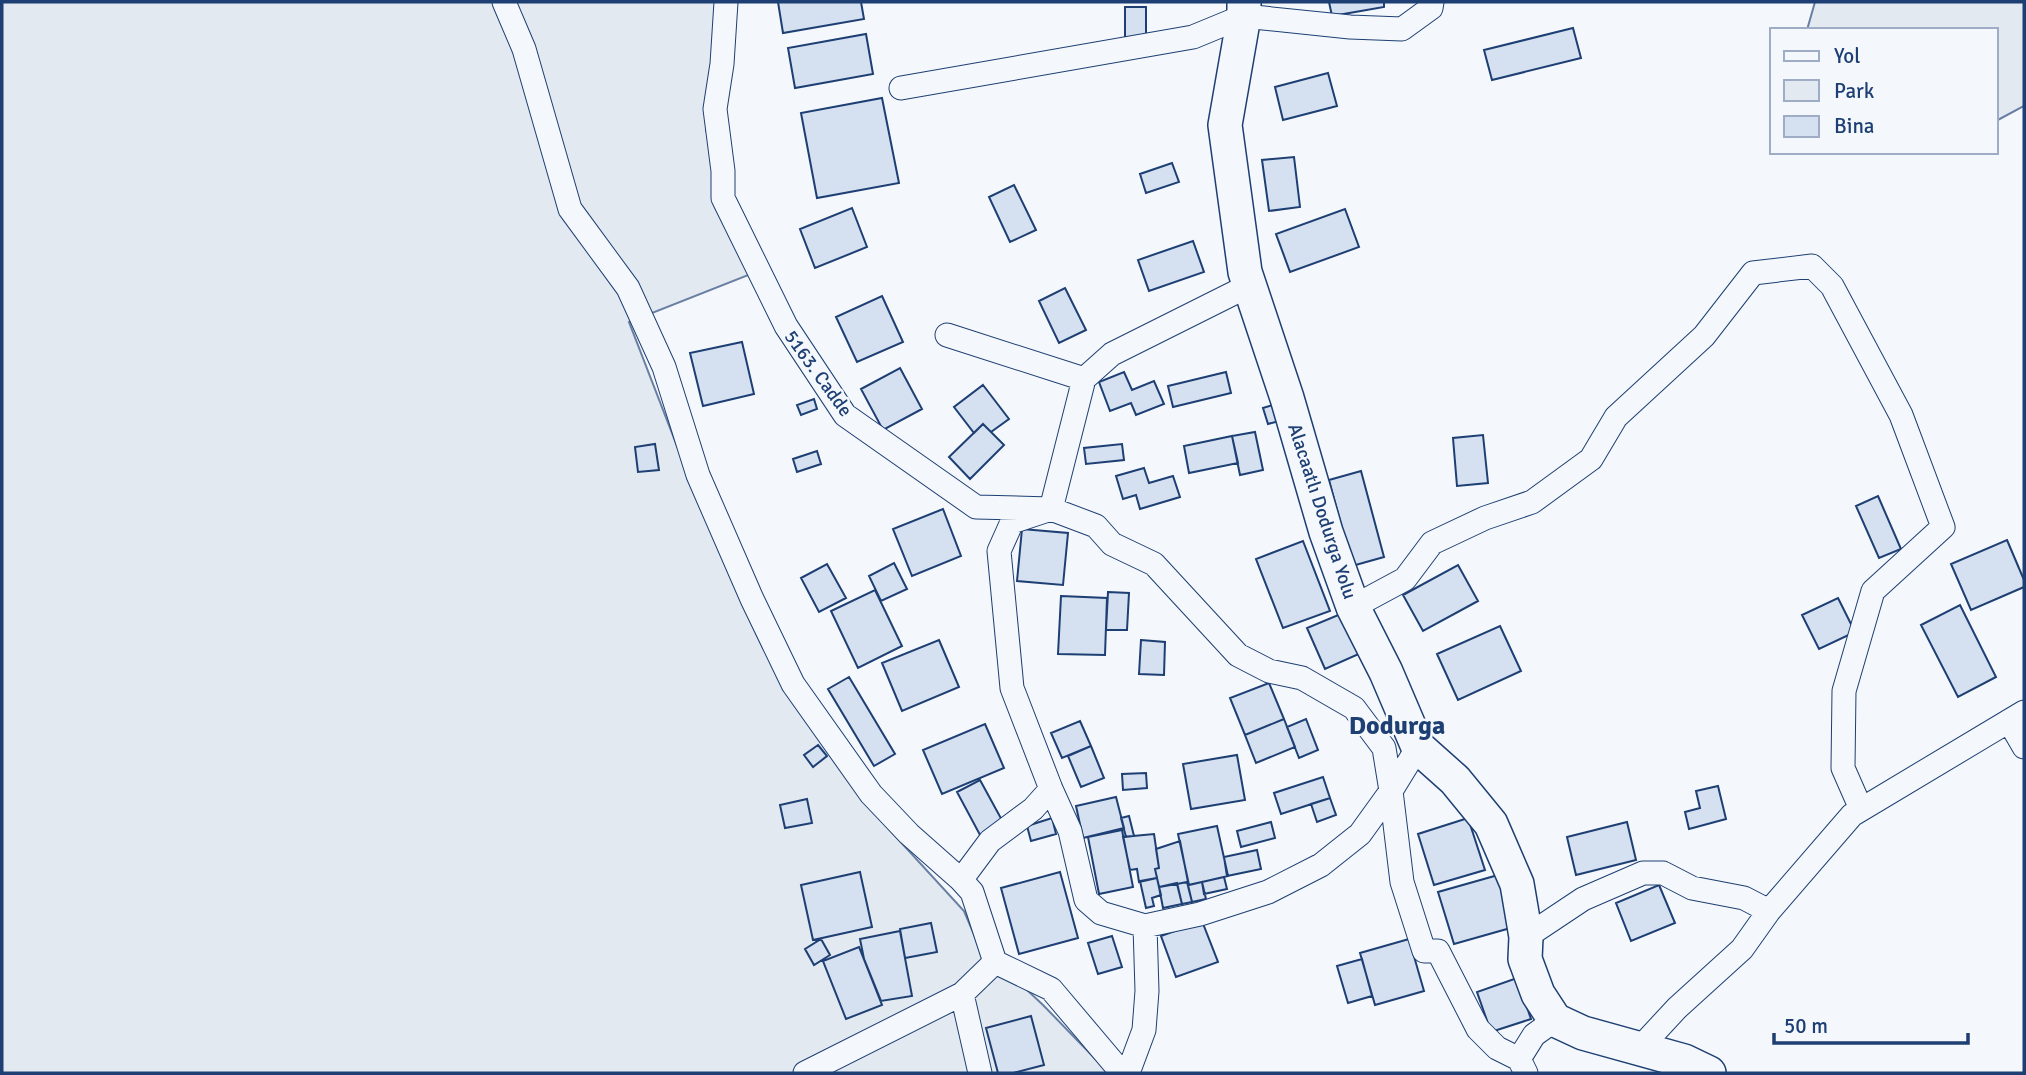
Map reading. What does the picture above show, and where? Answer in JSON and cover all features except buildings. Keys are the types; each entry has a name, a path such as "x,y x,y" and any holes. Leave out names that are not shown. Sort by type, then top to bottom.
{"street":[{"path":"505,2 524,49 570,209 628,288 664,367 698,475 752,599 793,684 871,794 909,834 972,892 995,962 1051,989 1122,1073"},
{"name":"5163. Cadde","path":"726,2 722,64 715,108 723,171 723,198 786,327 845,415 976,507 1051,509 1096,526 1112,544 1154,564 1238,656 1269,671 1302,678 1354,708 1384,748 1402,882 1424,951 1438,951 1478,1029 1497,1048 1523,1066"},
{"path":"901,88 1194,37 1244,9 1350,27 1402,29 1432,8 1432,2"},
{"name":"Alacaatlı Dodurga Yolu","path":"1244,9 1225,125 1245,272 1287,398 1326,532 1353,607 1386,672 1418,747 1455,780 1491,824 1517,884 1526,937 1525,959 1538,994 1555,1020"},
{"path":"1353,607 1405,579 1432,543 1485,518 1532,502 1591,459 1616,417 1704,335 1753,273 1812,266 1832,286 1901,415 1943,527 1873,592 1844,691 1843,768 1861,809"},
{"path":"1250,285 1112,354 1084,379 1051,509 1012,522 999,551 1012,688 1070,831 1086,900 1101,913 1145,926 1200,914 1268,892 1321,865 1360,834 1418,747"},
{"path":"947,335 1084,379"},
{"path":"1639,1049 1677,1008 1742,950 1769,911 1852,815 2017,717 2024,747"},
{"path":"961,880 990,841 1033,809 1051,789"},
{"path":"1526,937 1583,899 1643,873 1663,873 1692,888 1744,898 1769,911"},
{"path":"1128,1073 1144,1030 1147,991 1145,926"},
{"path":"805,1073 962,994 995,962"},
{"path":"962,994 980,1073"},
{"path":"1523,1066 1534,1035 1555,1020 1583,1033 1684,1061 1709,1073"}],"green space":[{"path":"2,2 717,2 706,130 751,274 629,322 684,464 863,801 964,911 978,944 1043,1005 1109,1073 2,1073"},
{"path":"1815,2 2024,2 2024,106 1998,120 1998,28 1808,28"}],"district":[{"name":"Dodurga","path":"1397,725"}]}
